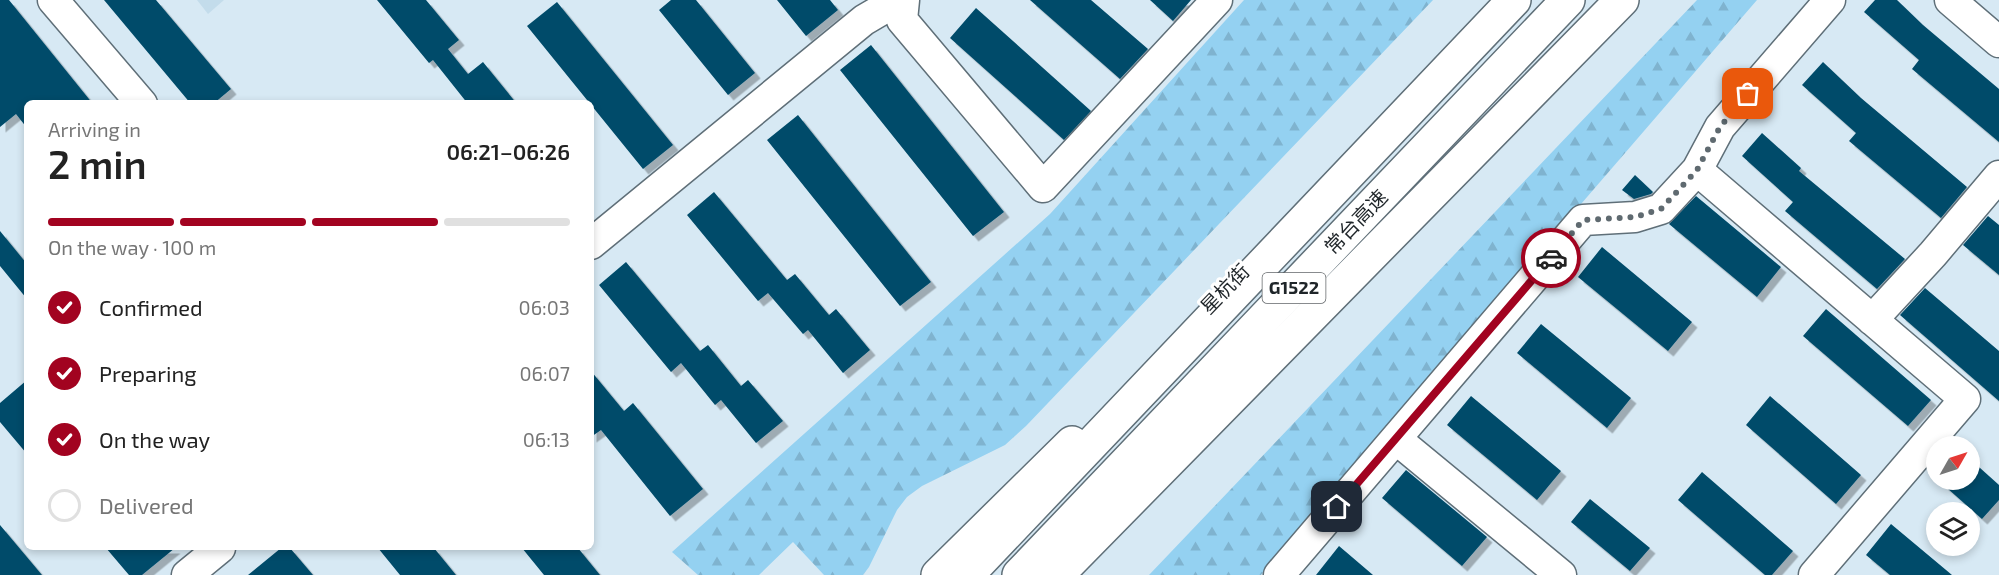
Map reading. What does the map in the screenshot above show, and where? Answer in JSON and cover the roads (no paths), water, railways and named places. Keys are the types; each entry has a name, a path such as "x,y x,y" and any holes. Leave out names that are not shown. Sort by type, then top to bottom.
{"main road":[{"name":"星杭街","path":"938,575 1166,350 1509,0"},
{"name":"常台高速","path":"967,575 1514,0"},
{"name":"常台高速","path":"1019,575 1568,0"},
{"path":"1057,575 1622,0"}],"street":[{"path":"53,0 139,100"},
{"path":"594,241 855,10 898,0"},
{"path":"904,0 902,20 1043,188 1217,0"},
{"path":"1279,575 1583,220 1635,217 1661,209 1697,170 1720,127 1830,0"},
{"path":"1950,0 1999,42"},
{"path":"1697,170 1965,399 1814,575"},
{"path":"1872,320 1933,254 1999,176"},
{"path":"1396,439 1561,575"},
{"path":"187,575 218,550"}]}
